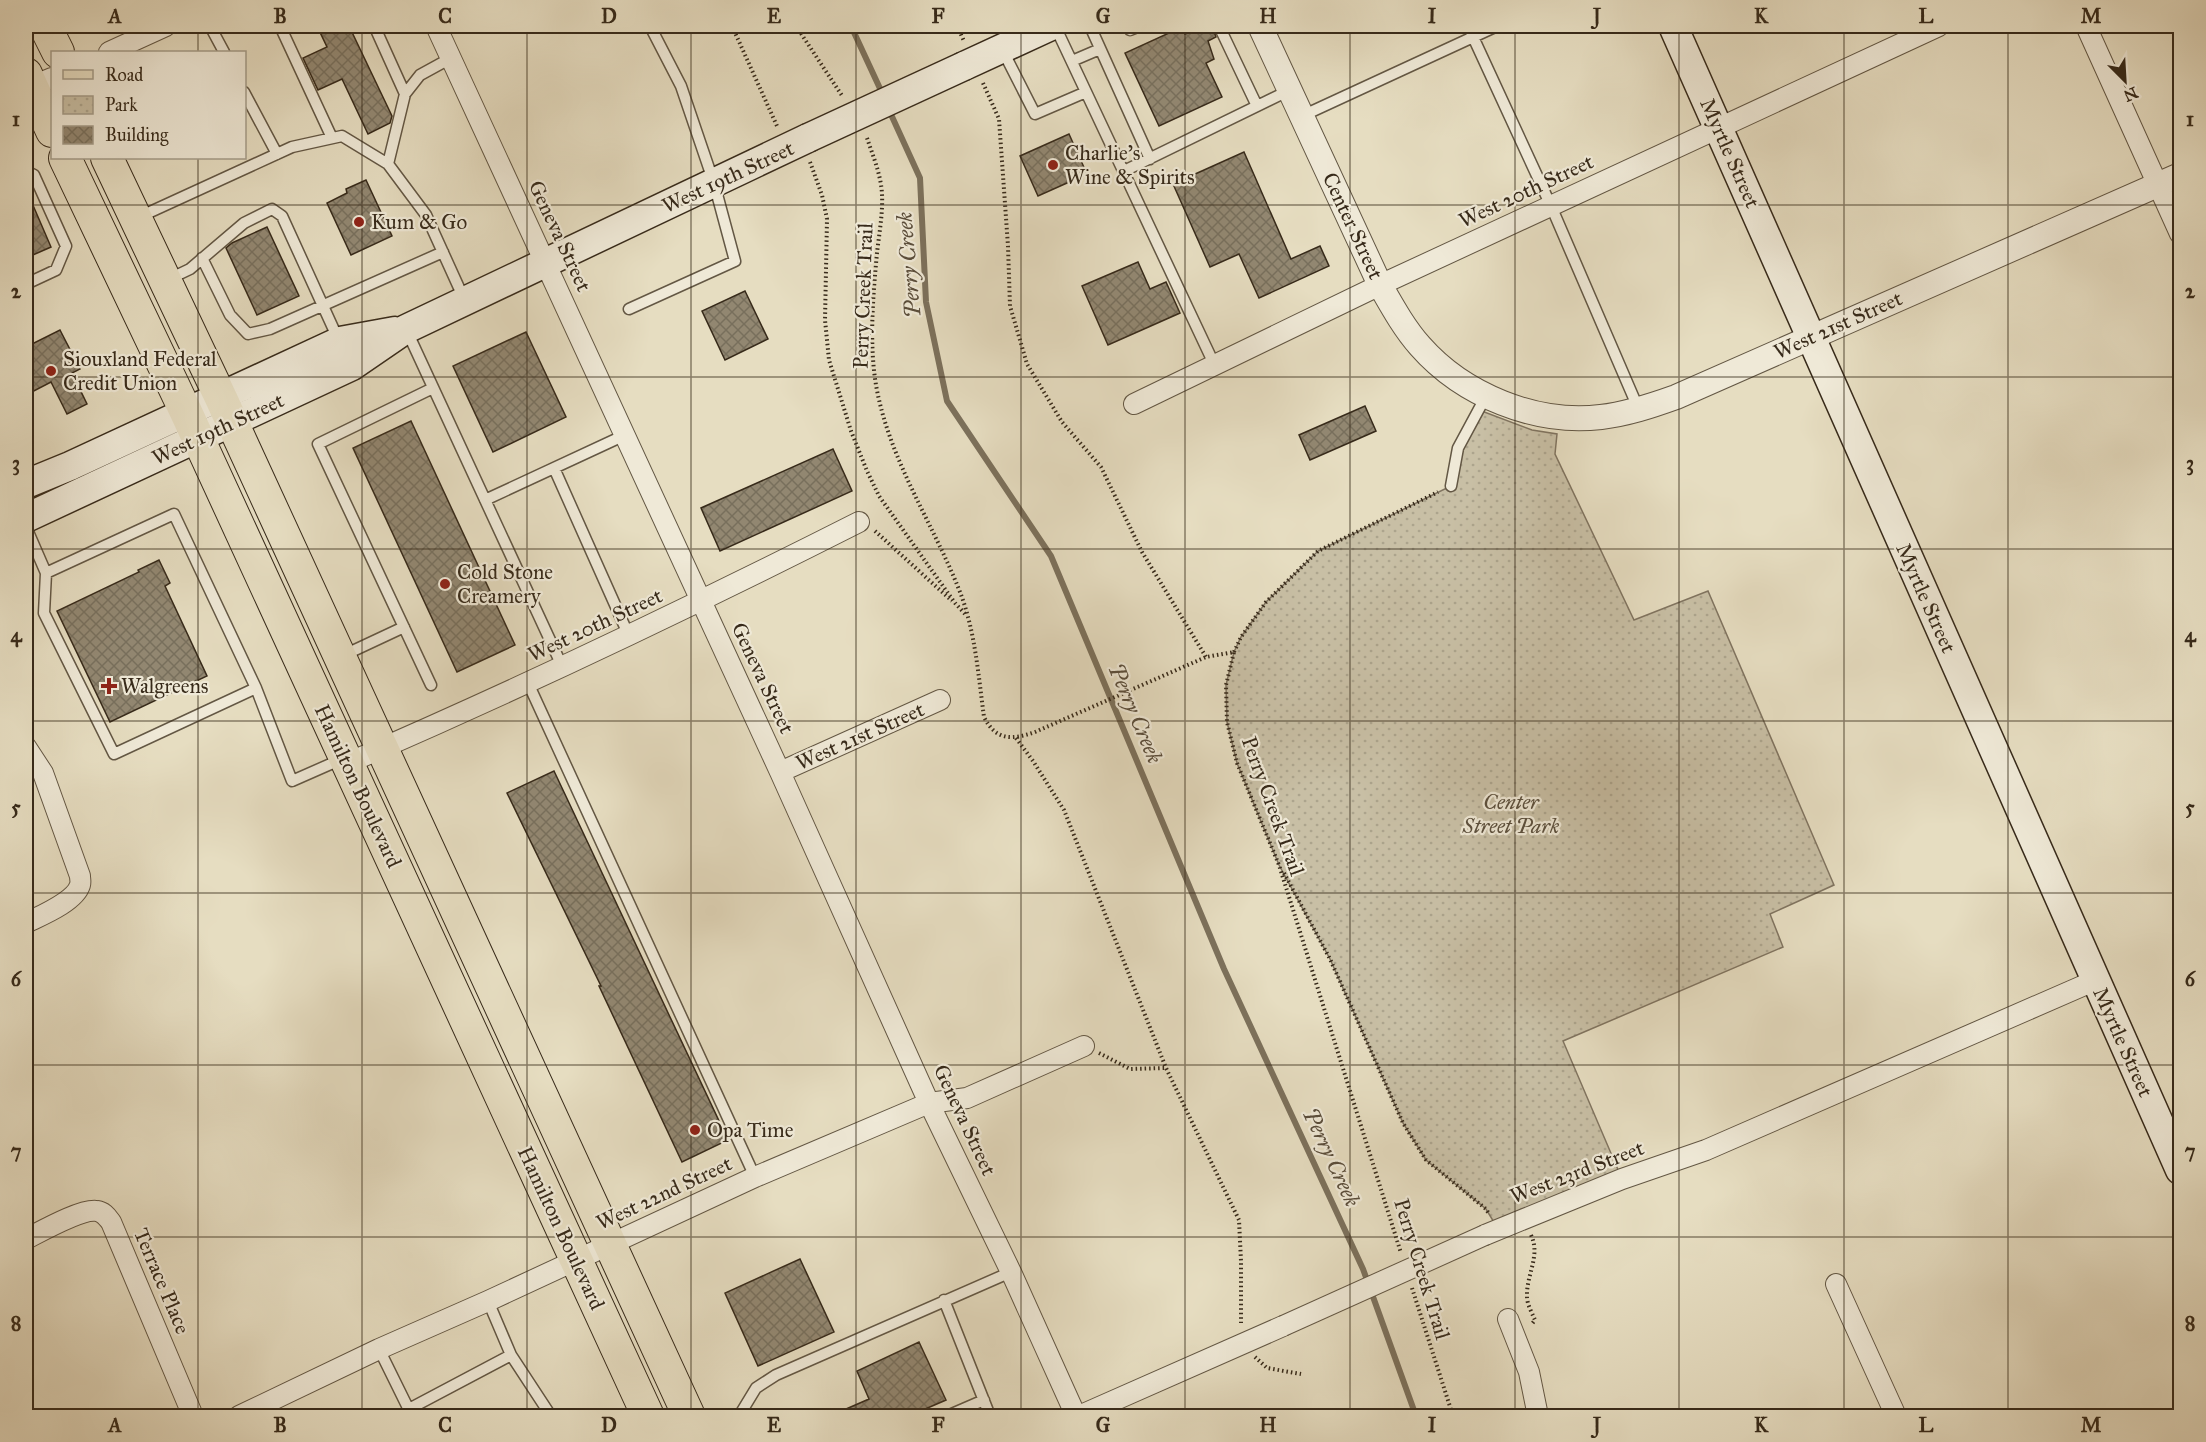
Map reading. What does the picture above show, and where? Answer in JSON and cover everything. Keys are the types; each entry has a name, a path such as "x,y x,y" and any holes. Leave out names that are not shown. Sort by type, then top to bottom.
{"main road":[{"path":"45,26 58,51"},
{"name":"West 19th Street","path":"226,409 352,366 405,329 969,64 1012,40 1053,26"},
{"name":"Myrtle Street","path":"1673,26 2181,1170"},
{"path":"34,82 51,128"},
{"name":"Hamilton Boulevard","path":"65,159 192,425 648,1416"},
{"name":"Hamilton Boulevard","path":"107,159 226,409 689,1416"},
{"name":"West 19th Street","path":"26,518 192,425 226,409 340,341 405,329"},
{"name":"West 19th Street","path":"26,484 113,446 192,425"},
{"path":"26,513 34,495 72,474 113,446"}],"street":[{"path":"111,51 143,30 166,26"},
{"name":"Geneva Street","path":"436,26 702,601 929,1103 1011,1272 1077,1416"},
{"name":"Center Street","path":"1260,26 1380,285 1397,314 1421,347 1450,373 1486,396"},
{"name":"West 20th Street","path":"1134,404 1380,285 1939,26"},
{"path":"2086,26 2181,234"},
{"name":"West 21st Street","path":"1486,396 1513,407 1564,417 1599,417 1639,410 1676,397 2181,175"},
{"name":"West 20th Street","path":"346,761 382,748 528,683 702,601 859,522"},
{"name":"West 21st Street","path":"780,772 940,700"},
{"path":"26,747 43,773 80,876 80,885 73,896 26,923"},
{"name":"West 23rd Street","path":"1077,1416 1491,1232 1623,1179 1706,1150 2096,980"},
{"name":"West 22nd Street","path":"239,1416 379,1348 488,1301 755,1177 929,1103 967,1098 1084,1046"},
{"name":"Terrace Place","path":"26,1239 74,1216 94,1210 104,1213 111,1222 193,1416"},
{"path":"1836,1284 1896,1416"},
{"path":"1508,1319 1529,1372 1538,1416"}],"lane":[{"path":"210,26 223,51"},
{"path":"280,26 332,138"},
{"path":"377,26 377,32 405,94"},
{"path":"629,309 735,261 714,183 681,86 650,26"},
{"path":"1053,26 1072,61 1215,366"},
{"path":"1090,26 1150,159"},
{"path":"1128,26 1130,30 1140,26"},
{"path":"1219,26 1257,106"},
{"path":"1468,26 1551,206 1639,410"},
{"path":"1302,116 1497,26"},
{"path":"1012,40 1035,114 1086,92"},
{"path":"1072,61 1100,49"},
{"path":"388,164 405,94 420,75 451,58"},
{"path":"1124,171 1290,90"},
{"path":"246,96 277,154"},
{"path":"136,219 292,147 342,136 388,164 426,215 465,302"},
{"path":"26,171 34,175 66,246 56,270 26,284"},
{"path":"165,281 190,268 244,223 272,208 282,216 340,341"},
{"path":"202,258 230,315 248,334 270,329 443,252"},
{"path":"405,329 562,666"},
{"path":"431,685 318,444 433,388"},
{"path":"1451,486 1458,448 1486,396"},
{"path":"485,500 625,435"},
{"path":"554,468 628,636"},
{"path":"46,573 174,514 256,688 292,781 346,761"},
{"path":"26,527 46,573 44,613 114,754 256,688"},
{"path":"340,657 404,627"},
{"path":"528,683 755,1177"},
{"path":"740,1416 756,1388 776,1375 1011,1272"},
{"path":"944,1300 990,1416"},
{"path":"488,1301 512,1355 550,1416"},
{"path":"379,1348 411,1413 512,1355"},
{"path":"947,1416 984,1400"}],"path":[{"path":"732,26 798,143 822,195 827,219 826,330 829,360 851,431 879,496 955,603"},
{"path":"796,26 848,105"},
{"path":"957,26 969,64 999,119 1010,306 1027,364 1062,422 1101,467 1142,552 1206,657"},
{"name":"Perry Creek Trail","path":"866,135 879,172 882,196 876,262 873,338 876,385 885,423 900,465 958,587 968,616 984,717 990,728 1002,736 1016,738"},
{"name":"Perry Creek Trail","path":"1403,1259 1279,865 1237,762 1227,722 1226,685 1234,652 1241,637 1266,602 1318,551 1451,486"},
{"path":"859,522 880,534 968,616"},
{"path":"1234,652 1206,657 1188,667 1016,738 1064,810 1166,1068 1239,1220 1242,1344 1267,1368 1301,1374"},
{"path":"1279,865 1330,959 1403,1123 1426,1160 1486,1209 1491,1232"},
{"path":"1084,1046 1130,1069 1166,1068"},
{"path":"1519,1345 1535,1320 1527,1298 1529,1274 1535,1259 1535,1245 1524,1218"},
{"name":"Perry Creek Trail","path":"1410,1281 1453,1416"}],"green space":[{"name":"Center Street Park","path":"1479,410 1532,430 1557,434 1555,454 1634,620 1708,591 1834,885 1770,914 1783,947 1563,1041 1622,1179 1498,1229 1486,1209 1426,1160 1403,1123 1330,959 1279,865 1237,763 1227,722 1226,685 1234,652 1241,637 1266,602 1318,551 1451,486 1458,448"}],"building":[{"path":"317,26 349,26 392,116 390,123 368,134 342,79 318,90 303,58 327,47"},
{"path":"1202,26 1212,26 1216,37 1208,41 1214,59 1206,63 1222,97 1159,126 1125,53 1182,27 1185,34"},
{"name":"Charlie's Wine & Spirits","path":"1069,134 1087,174 1038,196 1020,156"},
{"path":"1244,152 1291,259 1320,246 1329,266 1259,298 1239,254 1210,267 1173,184"},
{"path":"366,180 392,236 351,255 327,203 347,193 346,189"},
{"path":"26,189 51,247 26,258"},
{"path":"267,227 299,296 257,315 226,248"},
{"path":"1138,262 1150,289 1166,282 1180,313 1108,345 1082,286"},
{"path":"745,291 768,339 725,360 702,311"},
{"name":"Siouxland Federal Credit Union","path":"60,330 80,369 72,373 87,404 67,414 51,382 26,395 26,347"},
{"path":"526,332 566,417 493,452 453,366"},
{"path":"1365,406 1376,431 1310,460 1299,435"},
{"path":"411,421 515,645 457,672 353,448"},
{"path":"833,449 852,491 720,551 701,508"},
{"name":"Walgreens","path":"159,560 170,583 165,586 207,676 110,722 57,611"},
{"path":"554,771 728,1140 682,1162 599,986 601,986 507,793"},
{"path":"800,1259 834,1332 758,1366 725,1293"},
{"path":"919,1342 946,1400 909,1416 830,1416 869,1399 857,1371"}],"waterway":[{"name":"Perry Creek","path":"851,26 883,95"},
{"name":"Perry Creek","path":"889,110 920,178 926,302 947,401 1051,556 1224,969 1363,1269 1416,1416"}],"place":[{"name":"Charlie's Wine & Spirits","path":"1053,165"},
{"name":"Kum & Go","path":"359,222"},
{"name":"Siouxland Federal Credit Union","path":"51,371"},
{"name":"Cold Stone Creamery","path":"445,584"},
{"name":"Walgreens","path":"109,686"},
{"name":"Opa Time","path":"695,1130"}]}
